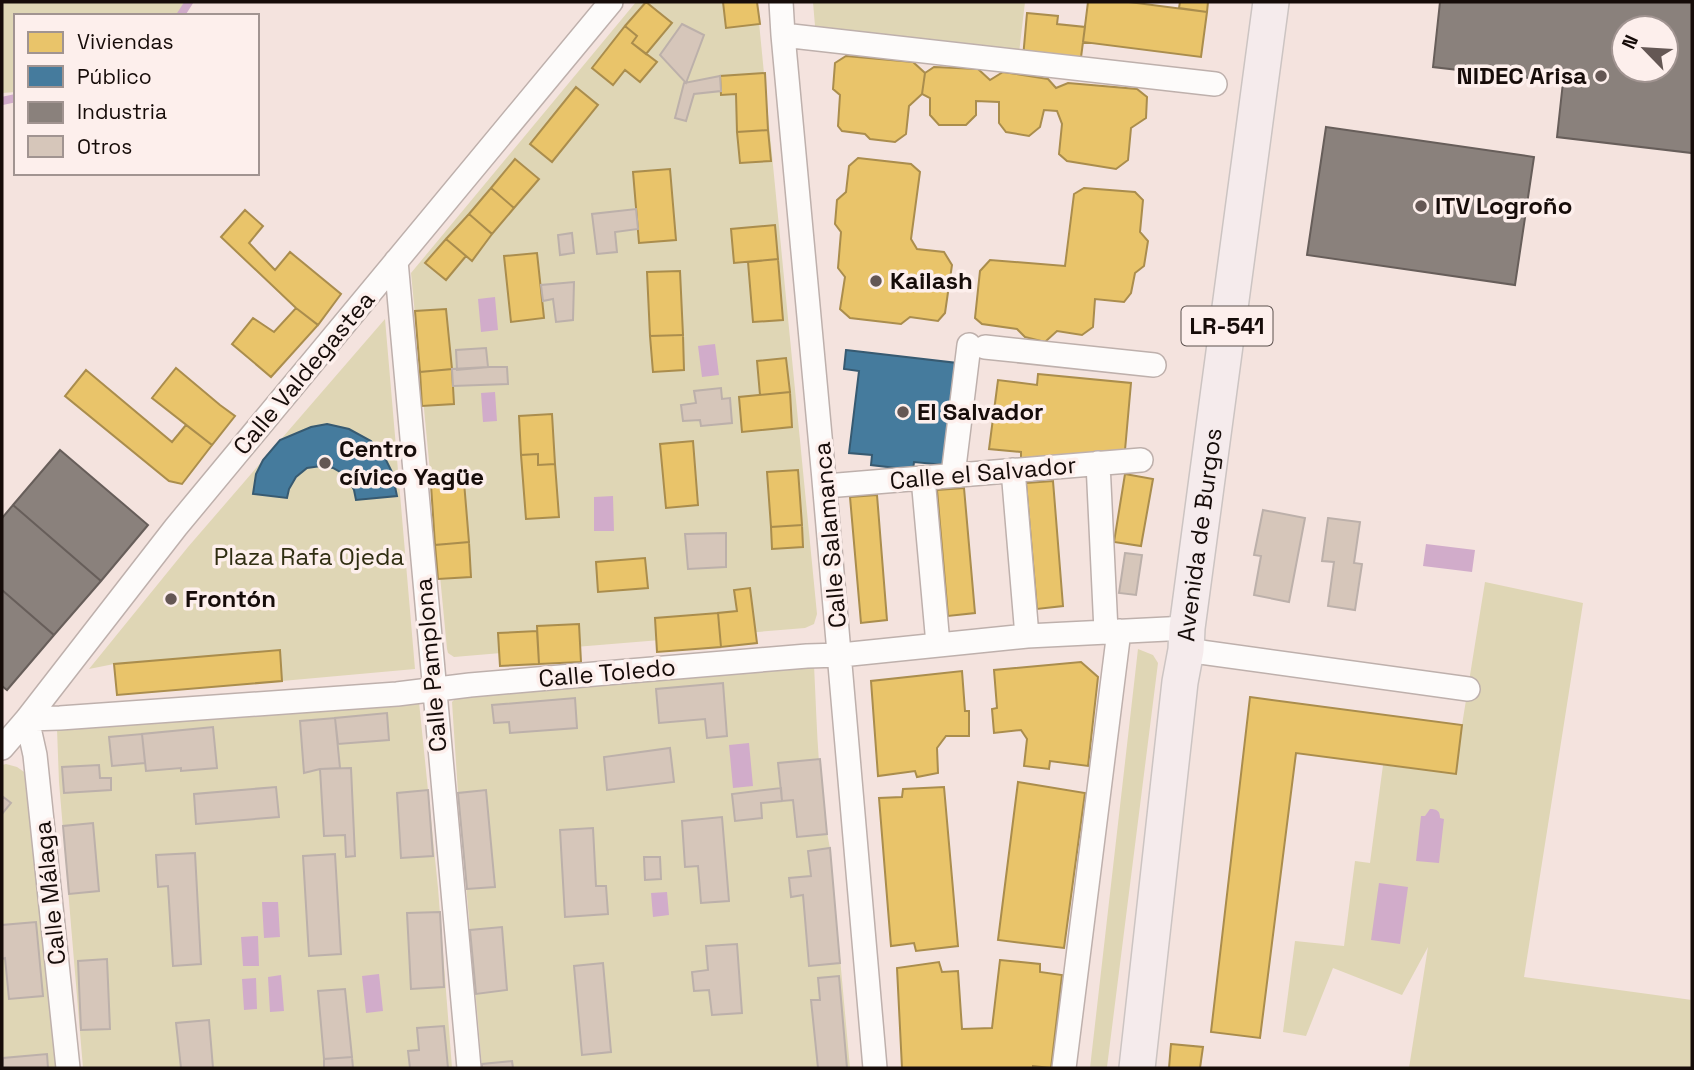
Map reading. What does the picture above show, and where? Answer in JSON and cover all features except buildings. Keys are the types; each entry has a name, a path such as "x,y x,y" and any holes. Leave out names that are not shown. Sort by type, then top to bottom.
{"main road":[{"name":"Avenida de Burgos","path":"1137,1068 1180,682 1271,2"}],"street":[{"name":"Calle Valdegastea","path":"2,748 176,527 611,2"},
{"name":"Calle Salamanca","path":"781,2 841,655 875,1068"},
{"path":"783,35 1215,84"},
{"name":"Calle Pamplona","path":"396,261 468,1068"},
{"path":"953,475 977,346 1154,365"},
{"name":"Calle el Salvador","path":"826,486 1141,460"},
{"path":"1064,1068 1112,631 1097,463"},
{"path":"1013,470 1027,636"},
{"path":"923,478 938,644"},
{"name":"Calle Toledo","path":"27,719 397,694 1027,636 1112,631 1187,639 1468,689"},
{"name":"Calle Málaga","path":"27,719 35,755 68,1068"}],"green space":[{"path":"2,2 190,2 177,14 14,14 14,92 2,93"},
{"path":"636,2 757,2 817,614 814,624 805,628 454,657 447,649 411,273"},
{"path":"813,2 1025,2 1019,53 815,26"},
{"name":"Plaza Rafa Ojeda","path":"385,319 415,669 282,681 279,650 114,664 89,669 188,547"},
{"path":"1485,582 1583,603 1524,977 1692,1000 1692,1068 1409,1068 1428,947 1402,995 1333,968 1306,1036 1283,1032 1295,941 1344,946 1355,861 1370,863 1383,765 1456,774"},
{"path":"1138,649 1153,655 1158,663 1107,1067 1090,1068"},
{"path":"814,665 820,780 830,848 850,1068 482,1068 452,702 456,698"},
{"path":"419,702 438,888 452,1068 83,1068 57,729"},
{"path":"6,764 27,774 57,1068 2,1068 2,765"}],"shaded area":[{"path":"495,297 498,330 481,332 478,299"},
{"path":"715,344 719,375 702,377 698,346"},
{"path":"495,392 497,421 483,422 481,393"},
{"path":"613,496 614,531 594,531 594,497"},
{"path":"1426,544 1475,550 1472,572 1423,566"},
{"path":"749,743 753,786 733,788 729,745"},
{"path":"1430,809 1438,811 1440,818 1444,819 1439,863 1416,861 1421,816 1425,816"},
{"path":"1379,883 1408,887 1400,944 1371,940"},
{"path":"667,892 669,915 653,917 651,893"},
{"path":"262,902 278,902 280,937 264,938"},
{"path":"258,936 259,966 243,966 241,937"},
{"path":"379,974 383,1011 366,1013 362,976"},
{"path":"281,975 284,1011 270,1012 268,977"},
{"path":"256,978 257,1009 244,1010 242,979"}],"waterway":[{"path":"181,14 189,2"},
{"path":"2,101 14,98"}],"place":[{"name":"NIDEC Arisa","path":"1601,76"},
{"name":"ITV Logroño","path":"1421,206"},
{"name":"Kailash","path":"876,281"},
{"name":"El Salvador","path":"903,412"},
{"name":"Centro cívico Yagüe","path":"325,463"},
{"name":"Frontón","path":"171,599"}]}
